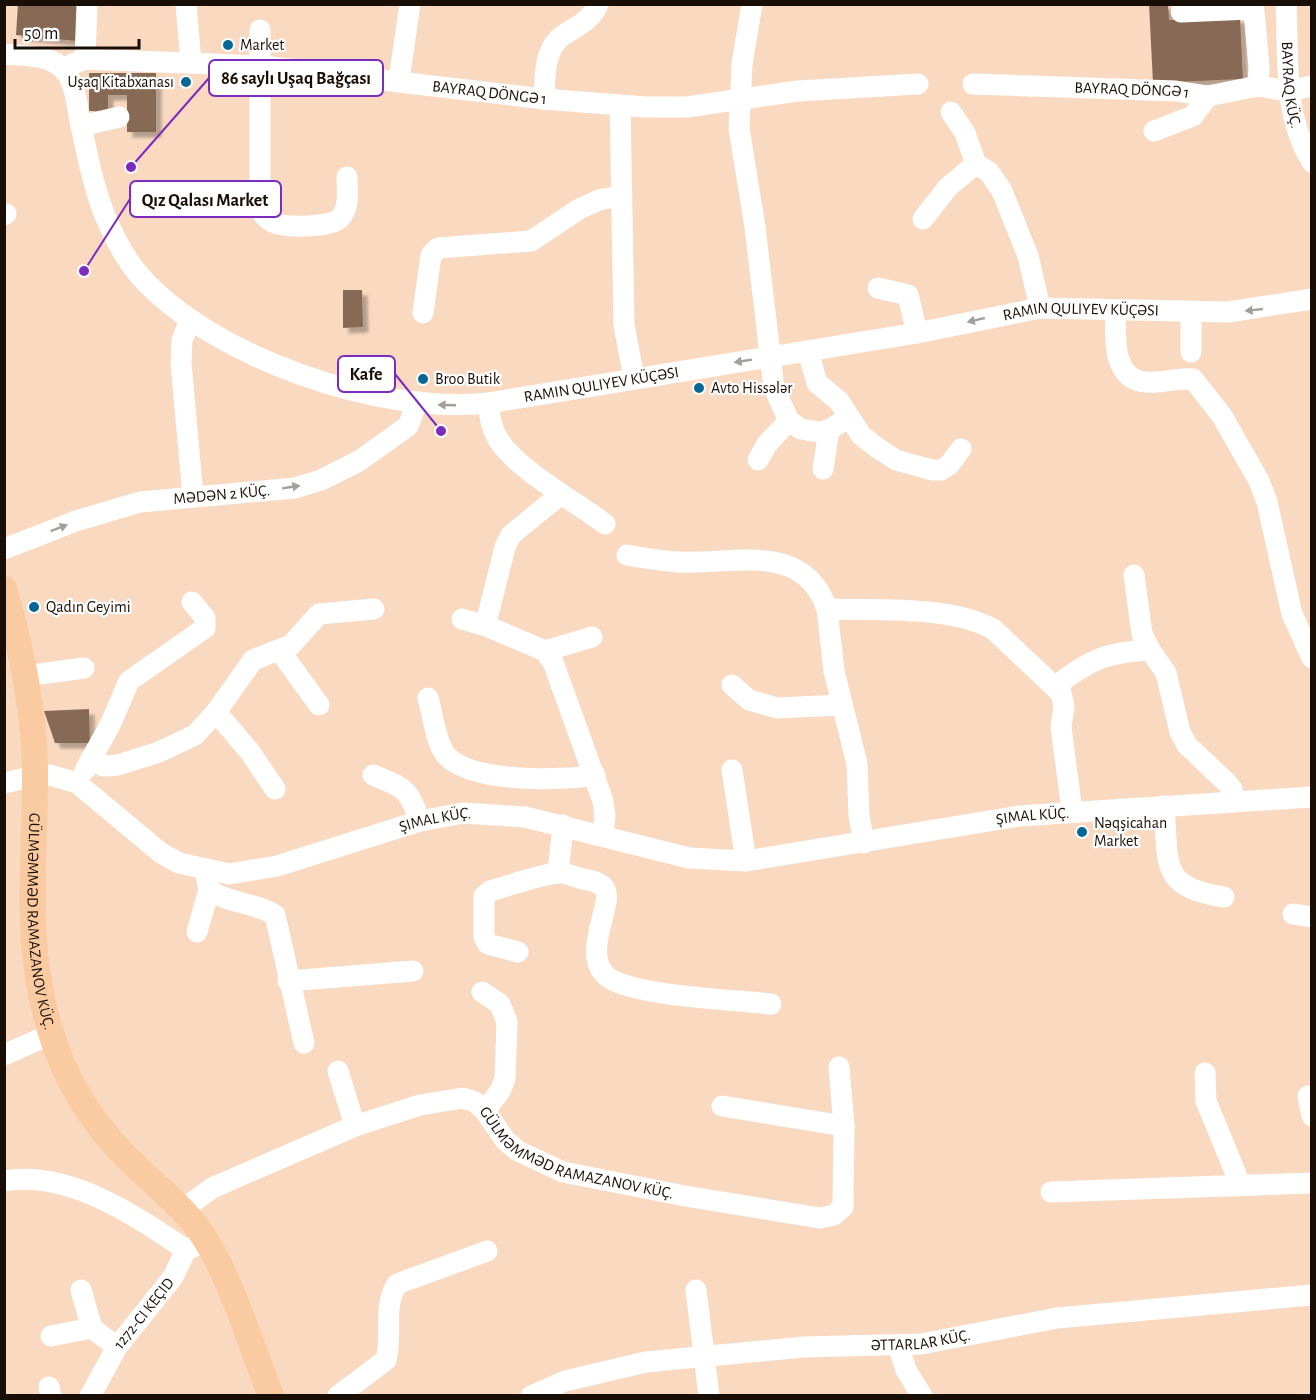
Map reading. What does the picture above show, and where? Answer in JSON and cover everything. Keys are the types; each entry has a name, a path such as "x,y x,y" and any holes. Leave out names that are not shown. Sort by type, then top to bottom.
{"main road":[{"name":"GÜLMƏMMƏD RAMAZANOV KÜÇ.","path":"4,590 25,676 35,776 31,905 33,958 39,994 51,1035 67,1076 93,1117 123,1154 181,1210 196,1246 225,1279 271,1395"}],"street":[{"path":"85,60 87,4"},
{"path":"186,4 191,63"},
{"path":"399,80 410,4"},
{"path":"543,99 547,64 552,47 562,36 588,22 598,4"},
{"path":"752,4 742,64 740,128 758,244 774,388 789,421 801,429 818,432 829,430 849,417"},
{"name":"BAYRAQ KÜÇ.","path":"1286,4 1288,91 1295,129 1311,162"},
{"path":"1181,12 1250,9 1254,11 1259,67 1258,86"},
{"path":"261,30 261,208 264,216 273,222 289,226 333,224 342,216 346,206 347,177"},
{"path":"4,54 45,59 63,68"},
{"name":"BAYRAQ DÖNGƏ 1","path":"63,68 85,60 262,66 620,106 687,107 740,102 798,91 918,84"},
{"name":"RAMIN QULIYEV KÜÇƏSI","path":"63,68 72,86 106,217 121,249 138,274 190,320 243,350 303,375 417,404 457,406 488,403 917,333 1040,308 1191,314 1265,308 1311,299"},
{"name":"BAYRAQ DÖNGƏ 1","path":"974,84 1176,91 1208,96 1242,92 1258,86 1288,91"},
{"path":"1288,91 1311,86"},
{"path":"1154,131 1193,116 1208,96"},
{"path":"620,106 624,325 634,378"},
{"path":"951,112 965,133 976,164 989,172 1002,191 1028,256 1040,308"},
{"path":"81,126 119,117"},
{"path":"923,219 948,187 976,164"},
{"path":"423,313 431,255 438,248 531,241 579,210 599,200 620,196"},
{"path":"878,288 908,295 917,333"},
{"path":"1116,310 1117,357 1123,369 1133,378 1145,382 1193,379 1222,416 1242,448 1267,502 1290,606 1311,658"},
{"path":"1191,314 1191,352"},
{"path":"190,320 182,340 181,363 194,496"},
{"path":"808,351 817,383 839,401 861,435 896,460 918,468 941,470 961,449"},
{"path":"488,403 490,423 506,450 561,494 605,524"},
{"name":"MƏDƏN 2 KÜÇ.","path":"4,549 76,521 140,502 294,488 321,480 358,460 408,426 417,404"},
{"path":"758,460 767,444 789,421"},
{"path":"823,469 829,430"},
{"path":"489,627 488,607 505,547 511,535 561,494"},
{"path":"627,555 678,562 763,560 786,564 800,570 810,582 823,599 826,609 841,705 856,764 859,816 864,843"},
{"path":"1134,575 1139,620 1150,650 1166,673 1180,732 1187,745 1232,789 1234,801"},
{"path":"77,783 92,760 129,681 205,628 205,618 192,602"},
{"path":"92,760 104,766 118,765 159,752 195,735 216,712 253,660 261,655 280,651 302,635 319,614 374,609"},
{"path":"826,609 941,614 980,622 993,629 1061,693 1064,706 1061,727 1072,812"},
{"path":"462,619 489,627 545,651 553,662 595,775 605,816 603,836"},
{"path":"545,651 592,636"},
{"path":"1056,686 1079,668 1098,658 1122,652 1150,650"},
{"path":"280,651 320,705"},
{"path":"25,676 84,668"},
{"path":"732,685 749,700 777,708 841,705"},
{"path":"428,698 443,751 459,764 474,770 530,779 572,779 595,775"},
{"path":"216,712 250,752 275,789"},
{"path":"732,770 746,861"},
{"path":"373,775 403,788 410,794 420,821"},
{"name":"ŞIMAL KÜÇ.","path":"4,783 35,776 62,777 77,783 146,843 207,880 258,870 420,821 463,813 498,814 563,825 689,858 746,861 864,843 986,820 1072,812 1311,797"},
{"path":"1164,806 1172,874 1186,888 1224,897"},
{"path":"558,873 563,825"},
{"path":"518,952 488,944 484,937 484,896 490,891 558,873 592,881 604,887 607,894 597,937 597,951 599,963 610,978 625,985 672,994 771,1004"},
{"path":"197,932 207,880"},
{"path":"207,880 218,896 267,910 275,915 288,981 304,1043"},
{"path":"288,981 413,971"},
{"path":"482,992 500,1004 507,1022 505,1079 485,1112"},
{"path":"4,1054 51,1035"},
{"name":"GÜLMƏMMƏD RAMAZANOV KÜÇ.","path":"181,1210 213,1188 355,1126 446,1099 463,1098 475,1102 505,1140 518,1151 563,1172 685,1196 820,1218 834,1215 843,1207 844,1126 839,1067"},
{"path":"338,1071 355,1126"},
{"path":"1205,1073 1206,1101 1236,1174 1238,1186"},
{"path":"722,1106 844,1126"},
{"path":"4,1181 28,1179 79,1191 120,1207 196,1246"},
{"path":"1051,1192 1311,1183"},
{"name":"1272-CI KEÇID","path":"90,1395 117,1347 196,1246"},
{"path":"338,1395 386,1360 389,1351 387,1309 390,1295 398,1284 487,1251"},
{"path":"81,1290 92,1328 117,1347"},
{"path":"696,1290 709,1395"},
{"name":"ƏTTARLAR KÜÇ.","path":"535,1395 604,1370 705,1356 804,1347 921,1344 1057,1318 1311,1295"},
{"path":"51,1336 92,1328"},
{"path":"898,1345 902,1360 917,1393"}],"building":[{"path":"18,4 79,4 76,41 16,35"},
{"path":"1149,4 1168,4 1169,20 1240,17 1243,79 1153,83"},
{"path":"89,73 156,73 156,132 127,132 127,95 108,95 108,111 89,111"},
{"path":"343,290 362,290 363,327 343,328"},
{"path":"89,709 90,743 55,743 44,711"}],"place":[{"name":"Market","path":"228,45"},
{"name":"Uşaq Kitabxanası","path":"186,82"},
{"name":"86 saylı Uşaq Bağçası","path":"131,167"},
{"name":"Qız Qalası Market","path":"84,271"},
{"name":"Broo Butik","path":"423,379"},
{"name":"Avto Hissələr","path":"699,388"},
{"name":"Kafe","path":"441,431"},
{"name":"Qadın Geyimi","path":"34,607"},
{"name":"Nəqşicahan Market","path":"1082,832"}]}
